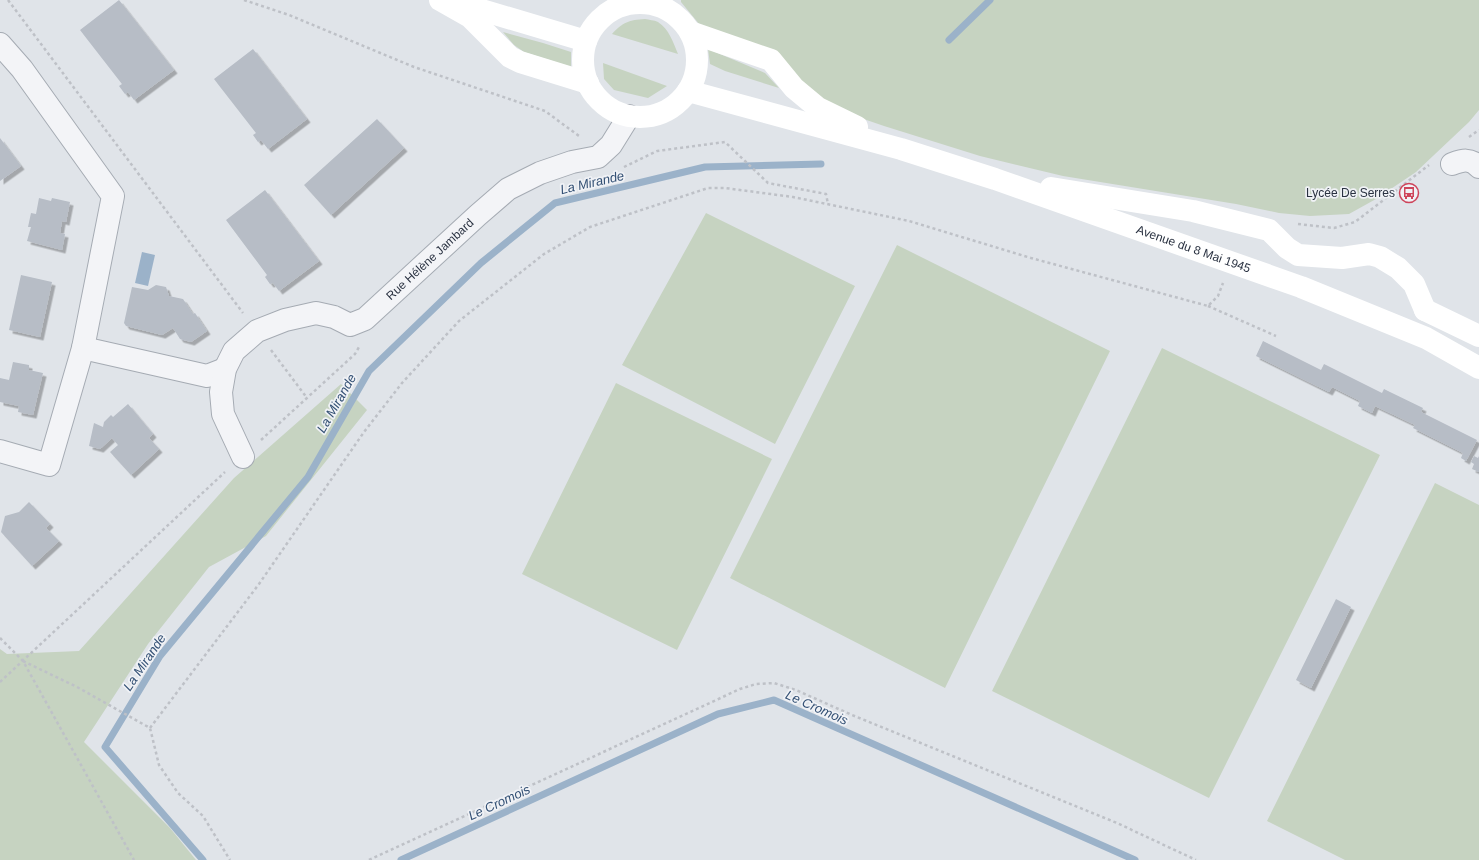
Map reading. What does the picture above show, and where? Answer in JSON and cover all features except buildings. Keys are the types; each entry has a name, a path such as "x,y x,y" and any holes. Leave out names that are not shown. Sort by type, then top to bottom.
{"main road":[{"path":"440,0 470,16 510,57 515,60 588,83"},
{"path":"449,0 586,40"},
{"path":"663,3 678,17 690,32 696,46 697,61 695,76 688,91 677,103 662,112 646,116 629,116 612,110 598,98 588,83 583,68 583,52 586,40 595,24 609,12 626,4 663,3"},
{"path":"690,32 771,60 794,88 818,108 901,149"},
{"path":"688,91 901,149"},
{"name":"Avenue du 8 Mai 1945","path":"901,149 995,179 1301,287 1426,338 1479,368"},
{"path":"995,179 1193,211 1246,223 1269,230 1287,248 1298,255 1342,258 1368,254 1380,257 1398,268 1414,284 1425,310 1479,336"},
{"path":"1392,324 1425,310"}],"street":[{"path":"0,44 22,69 113,196 83,348 49,465 0,451"},
{"path":"598,157 611,145 629,116"},
{"name":"Rue Hélène Jambard","path":"243,457 223,414 221,392 225,369 234,351 257,331 286,320 316,313 334,317 350,325 365,319 478,214 508,189 540,173 572,162 598,157"},
{"path":"1442,163 1463,160 1475,163 1479,167"},
{"path":"83,348 207,376 225,369"}],"path":[{"path":"8,0 307,398"},
{"path":"244,0 289,16 414,67 545,110 585,140 598,157 615,172 657,151 724,142 768,183 826,194 828,204"},
{"path":"1467,138 1479,130"},
{"path":"1291,223 1334,228 1355,222 1442,163"},
{"path":"150,728 259,584 364,432 402,383 459,321 544,254 590,227 708,188 725,188 793,197 909,221 1031,258 1208,306 1276,336"},
{"path":"1208,306 1218,296 1231,262"},
{"path":"0,682 222,474 243,457 355,354 364,338 365,319"},
{"path":"0,638 23,661 134,860"},
{"path":"23,661 77,687 150,728 159,765 178,793 203,816 230,860"},
{"path":"369,860 740,689 756,684 774,683 796,690 852,715 1117,823 1196,860"}],"green space":[{"path":"681,0 1479,0 1479,110 1469,122 1416,172 1376,199 1349,214 1310,216 1279,213 1236,204 1063,176 980,156 852,115 704,30 681,2"},
{"path":"645,19 658,22 665,28 678,54 612,34 627,22"},
{"path":"503,32 571,52 571,67 524,52 514,45"},
{"path":"708,49 765,73 779,88 725,71 710,64"},
{"path":"603,63 667,86 648,98 614,90 604,79"},
{"path":"706,213 855,286 775,444 622,365"},
{"path":"897,245 1110,351 945,688 730,578"},
{"path":"1162,348 1380,455 1209,798 992,691"},
{"path":"616,383 772,459 677,650 522,574"},
{"path":"341,384 367,410 266,536 209,567 148,644 84,742 170,828 196,860 0,860 0,649 7,654 79,651 234,478"},
{"path":"1435,483 1479,505 1479,860 1345,860 1267,821"}],"water":[{"path":"142,252 155,255 148,286 135,283"}],"waterway":[{"name":"La Mirande","path":"949,40 990,0"},
{"name":"La Mirande","path":"203,860 105,747 160,656 308,477 369,371 481,263 555,203 705,167 821,164"},
{"name":"Le Cromois","path":"401,860 718,714 774,700 1135,860"}],"place":[{"name":"Lycée De Serres","path":"1409,193"}]}
